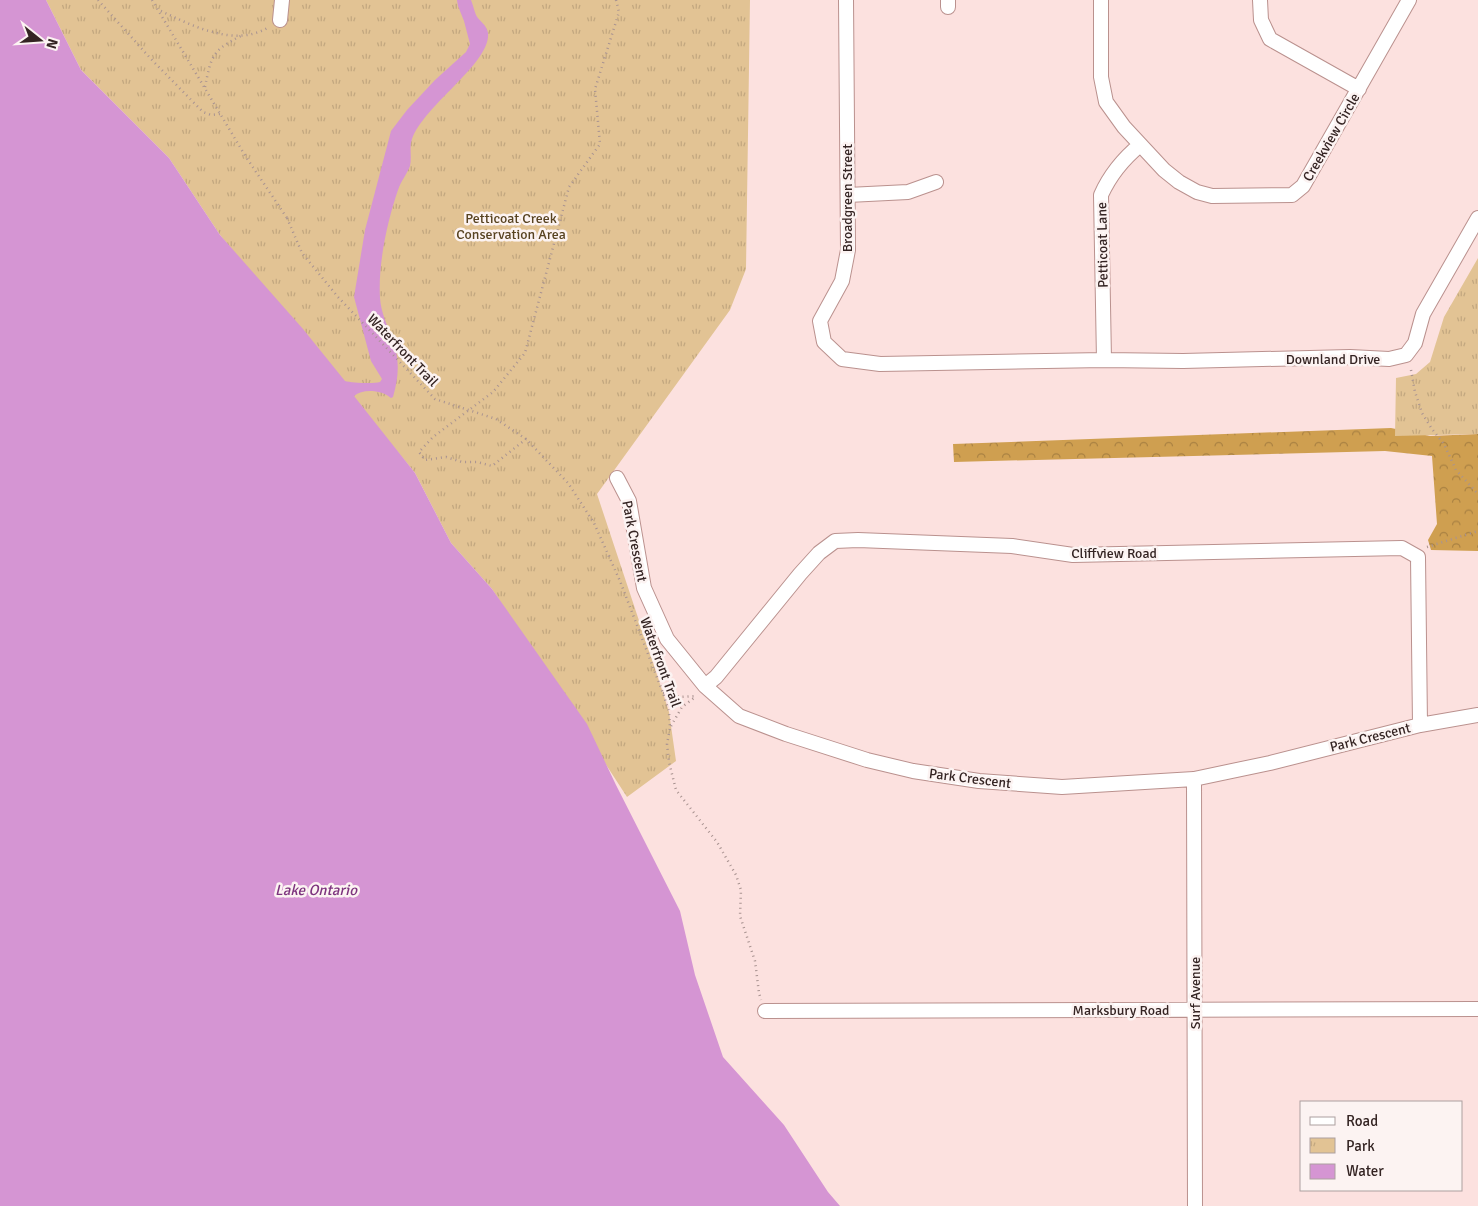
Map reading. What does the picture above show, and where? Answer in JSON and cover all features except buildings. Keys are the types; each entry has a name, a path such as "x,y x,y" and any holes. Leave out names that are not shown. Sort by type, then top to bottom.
{"street":[{"path":"280,20 282,0"},
{"name":"Broadgreen Street","path":"846,0 848,250 842,281 820,321 824,342 842,358 880,364 1104,360"},
{"name":"Creekview Circle","path":"1100,0 1101,77 1106,102 1140,145 1179,182 1197,192 1212,196 1292,195 1303,186 1409,0"},
{"path":"1260,0 1261,20 1270,39 1359,89"},
{"name":"Petticoat Lane","path":"1104,360 1101,195 1108,180 1126,157 1140,145"},
{"path":"848,195 908,192 936,182"},
{"name":"Downland Drive","path":"1104,360 1183,361 1350,357 1389,359 1406,355 1415,343 1423,314 1478,218"},
{"name":"Park Crescent","path":"617,478 629,501 644,588 667,639 705,686 739,716 786,734 867,760 913,771 979,781 1062,787 1194,780 1420,725 1478,715"},
{"name":"Cliffview Road","path":"705,686 716,677 800,574 819,553 835,541 867,540 1012,546 1073,555 1402,548 1418,556"},
{"path":"1418,556 1420,725"},
{"name":"Surf Avenue","path":"1194,780 1196,1206"},
{"name":"Marksbury Road","path":"765,1011 1478,1009"}],"path":[{"path":"98,0 151,59 203,112 211,115 220,114"},
{"name":"Waterfront Trail","path":"152,0 246,157 287,218 302,252 338,297 435,399 496,419 526,439 568,483 594,523 620,581 663,692 669,712 670,728 666,744 676,790 717,842 736,875 741,890 740,916 755,961 759,992 765,1011"},
{"path":"526,439 492,466 477,462 462,462 446,456 425,460 419,452 433,437 492,392 526,353 569,187 600,144 595,90 619,12 616,0"},
{"path":"159,11 196,28 242,36"},
{"path":"204,89 209,66 215,53 223,44 242,36 260,33 280,20"},
{"path":"1411,370 1415,392 1422,413 1444,444 1456,470 1478,494"},
{"path":"1418,556 1424,548 1478,531"},
{"path":"670,728 682,707 705,686"},
{"path":"663,692 680,697 695,697"}],"green space":[{"name":"Petticoat Creek Conservation Area","path":"46,0 750,0 746,269 730,310 597,494 669,712 676,761 627,797 492,589 451,543 415,473 220,235 169,158 81,70"},
{"path":"1478,258 1478,434 1395,436 1396,378 1416,374 1430,362 1444,317"},
{"path":"1391,428 1430,436 1478,434 1478,551 1431,550 1428,540 1437,524 1432,456 1385,451 954,462 953,444"}],"water":[{"name":"Lake Ontario","path":"0,0 46,0 81,70 169,158 220,235 303,329 345,381 368,383 380,382 382,379 371,361 354,297 365,230 391,131 407,110 435,80 466,52 470,44 457,0 471,0 476,15 485,25 488,33 486,45 468,71 429,112 412,139 410,166 398,190 384,243 380,271 380,298 383,314 395,346 397,360 397,375 393,397 391,398 383,393 372,391 358,393 354,396 415,473 451,543 492,589 587,724 680,911 695,975 723,1057 784,1125 828,1192 840,1206 0,1206"}]}
